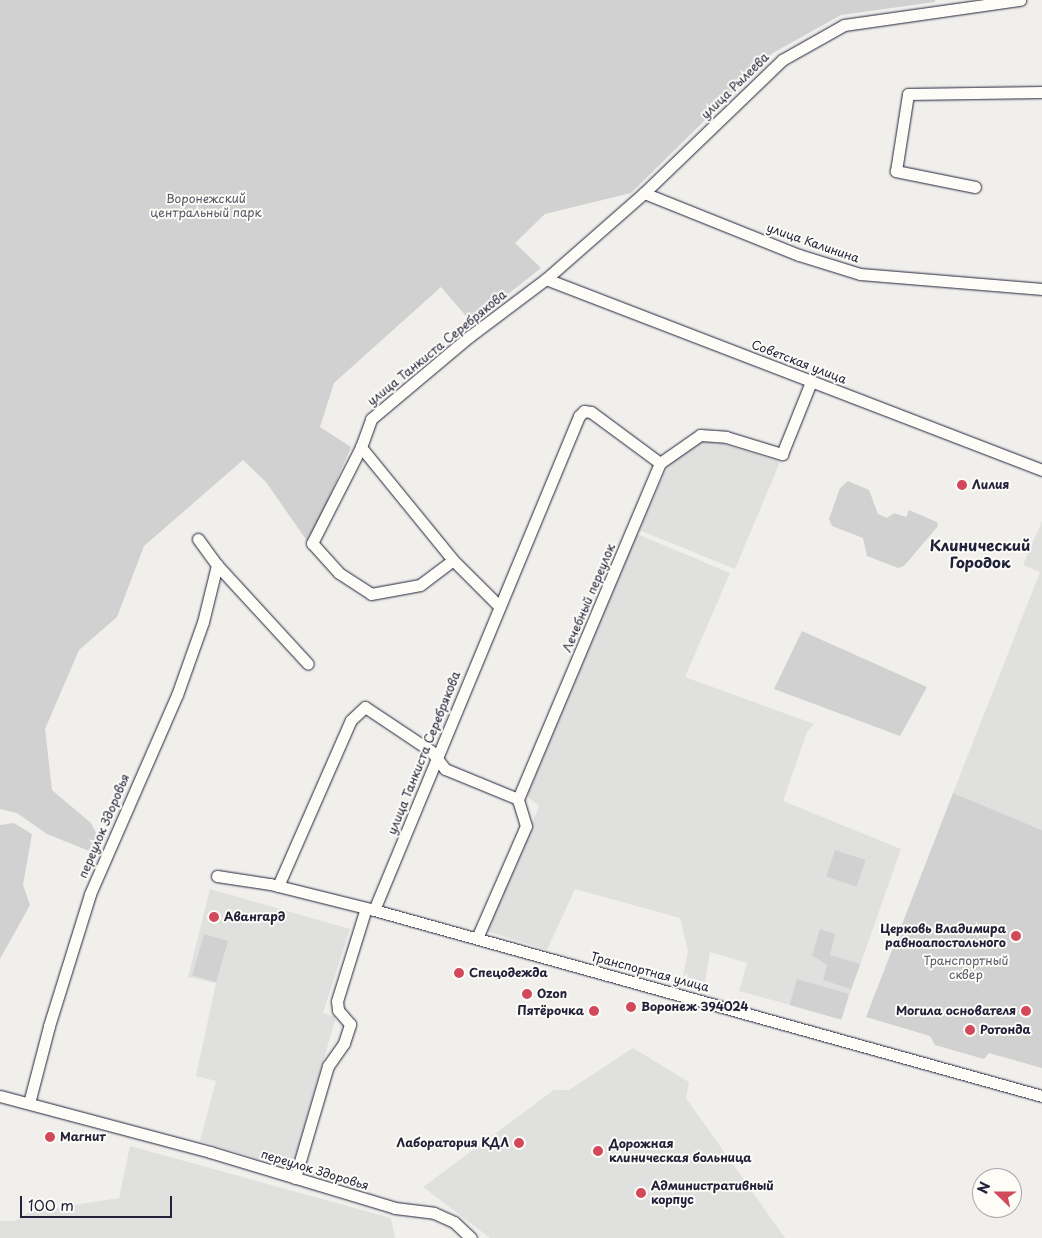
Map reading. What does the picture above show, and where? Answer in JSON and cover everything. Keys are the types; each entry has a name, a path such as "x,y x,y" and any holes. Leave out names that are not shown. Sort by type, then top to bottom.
{"street":[{"name":"улица Рылеева","path":"546,279 644,193 782,60 844,25 1020,0"},
{"path":"975,187 896,171 908,94 1042,92"},
{"name":"улица Калинина","path":"644,193 798,254 860,274 1042,289"},
{"name":"Советская улица","path":"546,279 1042,470"},
{"name":"улица Танкиста Серебрякова","path":"453,560 420,585 371,594 339,573 312,543 361,447 371,419 470,336 546,279"},
{"path":"660,463 700,435 726,437 782,454 811,382"},
{"name":"улица Танкиста Серебрякова","path":"295,1178 328,1066 344,1043 350,1024 338,1010 337,1001 370,909 436,758 579,416 584,411 591,412 660,463"},
{"path":"361,447 453,560 499,606"},
{"name":"Лечебный переулок","path":"518,799 660,463"},
{"path":"198,539 217,565 308,664"},
{"name":"переулок Здоровья","path":"29,1104 49,1026 90,894 177,696 202,622 217,565"},
{"path":"278,886 351,720 366,707 431,751 445,770 518,799 526,826 477,938"},
{"name":"Транспортная улица","path":"217,876 278,886 370,909 1042,1096"},
{"name":"переулок Здоровья","path":"0,1096 295,1178 395,1208 434,1213 454,1222 471,1238"}],"shaded area":[{"path":"705,438 780,462 735,569 639,530 669,463"},
{"path":"1042,521 1042,830 953,793 1040,572 1023,565"},
{"path":"637,534 730,573 685,677 814,724 807,732 783,801 901,849 841,1019 739,991 747,963 710,952 705,982 683,976 688,951 680,918 575,889 547,950 487,931 539,806 527,796"},
{"path":"210,889 350,929 323,1013 336,1017 292,1169 200,1141 216,1081 196,1076 216,983 188,977"},
{"name":"Дорожная клиническая больница","path":"633,1048 689,1082 686,1098 785,1238 490,1238 423,1187 554,1090 569,1090"},
{"path":"130,1146 391,1218 395,1238 0,1238 0,1221 15,1221 30,1212 119,1198"}],"green space":[{"name":"Воронежский центральный парк","path":"0,0 935,0 935,2 841,15 773,53 631,193 545,214 515,243 541,268 472,323 441,287 334,383 320,427 351,447 323,512 307,541 266,482 243,460 144,546 117,617 79,650 45,729 52,790 91,823 98,837 89,851 47,834 17,813 0,809"},
{"path":"848,481 869,490 878,514 887,518 894,513 906,517 909,510 937,522 938,526 904,566 898,568 867,556 863,538 832,526 829,519 840,488"},
{"path":"802,631 927,687 900,736 774,689"},
{"name":"Транспортный сквер","path":"953,793 1042,830 1042,1068 989,1053 984,1059 935,1045 930,1036 866,1017"},
{"path":"14,823 32,834 23,885 30,905 0,959 0,825"},
{"path":"835,850 865,860 857,887 826,877"},
{"path":"820,929 835,934 830,955 860,964 851,989 823,980 827,965 812,955"},
{"path":"204,934 228,941 216,982 192,975"},
{"path":"797,979 849,994 841,1020 790,1005"}],"place":[{"name":"Лилия","path":"962,485"},
{"name":"Авангард","path":"214,917"},
{"name":"Церковь Владимира равноапостольного","path":"1016,936"},
{"name":"Спецодежда","path":"459,973"},
{"name":"Ozon","path":"527,994"},
{"name":"Воронеж 394024","path":"631,1007"},
{"name":"Пятёрочка","path":"594,1011"},
{"name":"Могила основателя","path":"1026,1011"},
{"name":"Ротонда","path":"970,1030"},
{"name":"Магнит","path":"50,1137"},
{"name":"Лаборатория КДЛ","path":"519,1143"},
{"name":"Дорожная клиническая больница","path":"598,1151"},
{"name":"Административный корпус","path":"641,1193"}],"district":[{"name":"Клинический Городок","path":"980,552"}]}
